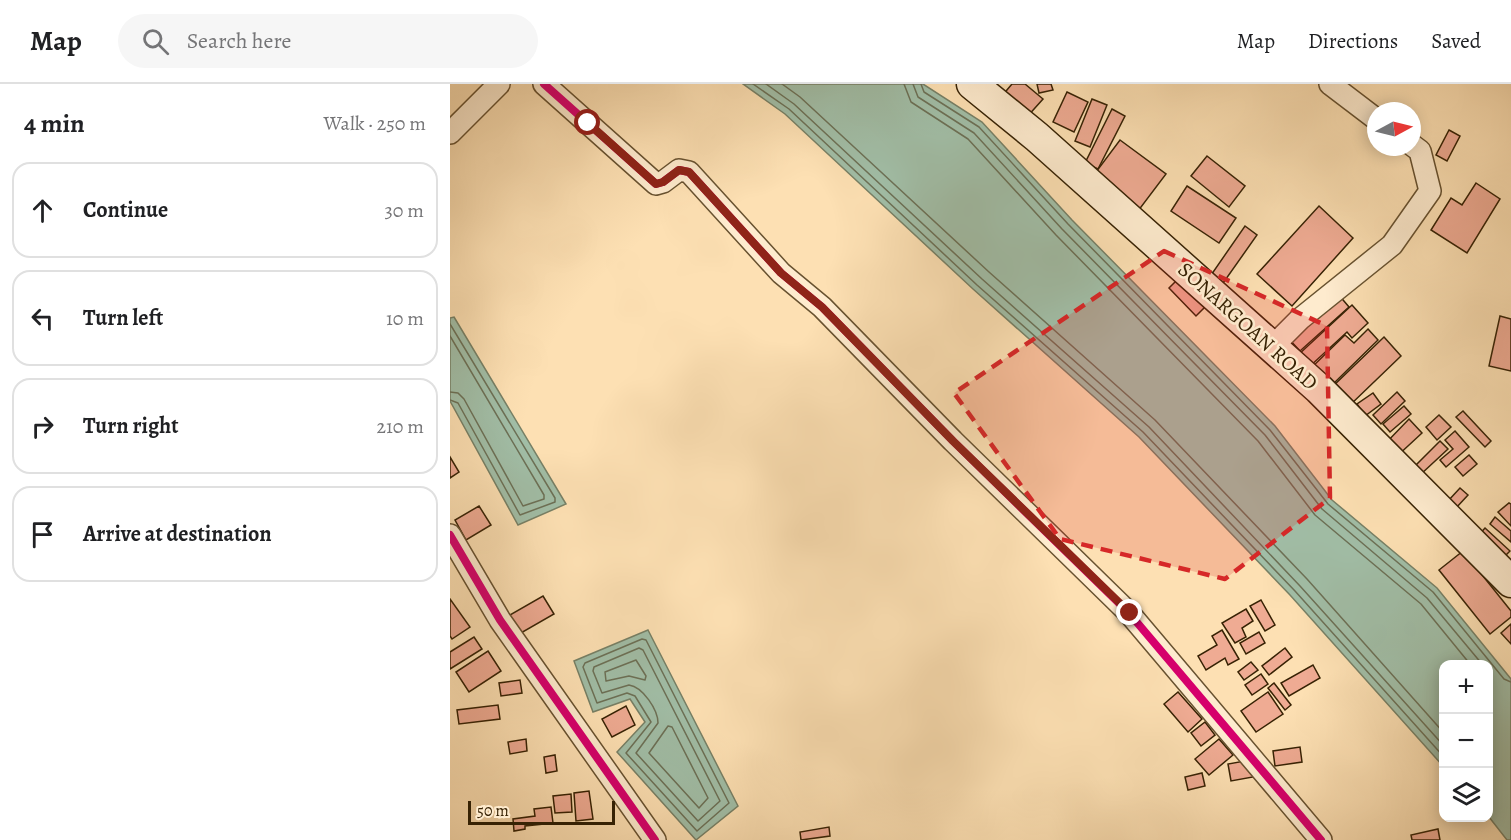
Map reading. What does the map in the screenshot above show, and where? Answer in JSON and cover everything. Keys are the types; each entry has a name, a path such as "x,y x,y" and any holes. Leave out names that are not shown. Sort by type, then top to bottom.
{"main road":[{"name":"SONARGOAN ROAD","path":"972,84 1037,137 1319,389 1511,582"}],"street":[{"path":"450,133 499,84"},
{"path":"544,84 656,184 663,182 679,170 689,172 781,273 822,307 953,441 1130,613 1321,840"},
{"path":"1330,84 1367,111"},
{"path":"1272,346 1300,319 1392,244 1430,191 1421,155"},
{"path":"450,535 500,620 655,840"}],"highlighted area":[{"path":"1164,251 1327,326 1330,498 1225,579 1060,539 954,393"}],"water":[{"path":"743,84 923,84 982,122 1072,220 1275,426 1332,500 1437,588 1511,679 1511,840 1507,840 1493,822 1493,660 1439,660 1439,762 1290,595 1139,437 973,289 785,114"},
{"path":"454,317 566,504 518,525 450,401 450,318"},
{"path":"648,630 738,806 696,840 617,752 645,722 630,699 593,712 574,661"}],"building":[{"path":"1012,84 1025,84 1043,99 1026,118 1001,97"},
{"path":"1037,84 1051,84 1053,90 1039,93"},
{"path":"1067,92 1088,102 1074,132 1053,122"},
{"path":"1092,99 1107,105 1090,147 1075,141"},
{"path":"1112,109 1125,116 1098,169 1085,163"},
{"path":"1449,130 1460,136 1447,161 1436,155"},
{"path":"1120,140 1166,174 1135,215 1090,180"},
{"path":"1207,156 1245,186 1229,207 1191,176"},
{"path":"1476,183 1500,199 1467,253 1431,230 1451,198 1462,205"},
{"path":"1187,186 1236,218 1219,243 1171,211"},
{"path":"1319,206 1353,238 1292,306 1257,274"},
{"path":"1245,226 1257,235 1221,286 1209,278"},
{"path":"1178,279 1205,307 1196,316 1169,288"},
{"path":"1338,294 1349,307 1300,351 1288,338"},
{"path":"1352,305 1368,323 1352,338 1347,332 1308,368 1297,356"},
{"path":"1500,316 1511,319 1511,371 1489,366"},
{"path":"1368,329 1378,340 1328,389 1309,370 1345,335 1354,343"},
{"path":"1384,337 1401,356 1348,407 1330,389"},
{"path":"1397,392 1405,401 1381,424 1373,415"},
{"path":"1373,393 1381,404 1365,416 1357,404"},
{"path":"1404,406 1411,414 1390,432 1383,424"},
{"path":"1463,411 1491,441 1485,447 1456,417"},
{"path":"1439,415 1451,427 1437,440 1426,427"},
{"path":"1409,419 1422,433 1395,458 1383,446"},
{"path":"1455,431 1469,447 1446,467 1440,460 1453,449 1445,440"},
{"path":"1440,441 1448,449 1420,475 1413,468"},
{"path":"1469,455 1477,464 1463,476 1455,467"},
{"path":"450,457 459,472 450,478"},
{"path":"1460,488 1468,495 1456,508 1448,501"},
{"path":"1509,503 1511,504 1511,526 1498,512"},
{"path":"479,506 491,525 466,540 455,520"},
{"path":"1495,517 1511,531 1511,542 1490,524"},
{"path":"1485,528 1510,551 1502,559 1477,537"},
{"path":"1463,551 1511,611 1511,617 1490,634 1439,570"},
{"path":"543,596 554,614 514,637 503,619"},
{"path":"450,599 470,627 452,639 450,636"},
{"path":"1261,600 1275,625 1265,631 1250,606"},
{"path":"1246,609 1253,621 1242,628 1246,637 1235,643 1222,623"},
{"path":"1511,624 1511,644 1501,633"},
{"path":"1222,630 1239,659 1228,665 1225,658 1206,670 1198,656 1217,645 1212,636"},
{"path":"1259,632 1265,643 1246,654 1240,643"},
{"path":"474,637 482,649 450,669 450,652"},
{"path":"1285,648 1292,657 1269,675 1262,666"},
{"path":"488,651 501,671 469,692 456,672"},
{"path":"1251,662 1258,670 1244,680 1238,672"},
{"path":"1313,665 1320,678 1289,696 1281,683"},
{"path":"1261,674 1268,684 1252,695 1245,685"},
{"path":"520,680 522,693 501,696 499,683"},
{"path":"1274,683 1291,705 1285,710 1268,688"},
{"path":"1178,692 1202,719 1188,732 1164,704"},
{"path":"1268,692 1283,714 1256,732 1241,711"},
{"path":"498,705 500,719 459,724 457,710"},
{"path":"626,706 635,725 612,737 602,719"},
{"path":"1205,722 1215,735 1201,746 1191,733"},
{"path":"526,739 527,751 510,754 508,742"},
{"path":"1219,739 1233,755 1209,775 1195,759"},
{"path":"1300,747 1302,762 1275,766 1273,751"},
{"path":"555,755 557,771 546,773 544,757"},
{"path":"1250,760 1253,777 1231,781 1228,764"},
{"path":"1202,773 1205,786 1188,790 1185,777"},
{"path":"589,791 593,819 576,821 574,793"},
{"path":"571,794 572,812 555,813 553,796"},
{"path":"551,807 553,823 525,826 525,829 514,831 513,819 535,816 534,809"},
{"path":"829,827 830,836 801,840 800,832"},
{"path":"1438,829 1440,840 1412,840 1411,835"}],"cycle path":[{"path":"544,84 656,184 663,182 679,170 689,172 781,273 822,307 953,441 1129,613 1321,840"},
{"path":"450,535 500,620 655,840"}],"route":[{"path":"588,123 656,184 663,182 679,170 689,172 781,273 822,307 953,441 1130,613"}]}
